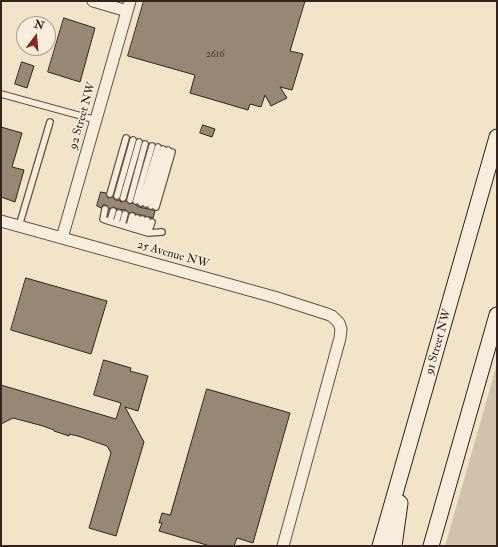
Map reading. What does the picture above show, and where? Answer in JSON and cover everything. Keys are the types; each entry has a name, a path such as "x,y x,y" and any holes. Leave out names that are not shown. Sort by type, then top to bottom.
{"main road":[{"name":"91 Street NW","path":"380,546 497,137"},
{"path":"431,546 497,316"},
{"path":"394,546 408,450"}],"street":[{"path":"93,1 129,6"},
{"name":"92 Street NW","path":"62,238 129,6"},
{"name":"25 Avenue NW","path":"1,221 274,297 327,314 336,319 341,329 340,338 283,546"}],"lane":[{"path":"1,94 96,120"},
{"path":"19,226 50,122"},
{"path":"110,194 126,138"},
{"path":"117,196 133,140"},
{"path":"123,198 139,142"},
{"path":"143,204 145,144"},
{"path":"143,204 152,146"},
{"path":"143,204 165,150 143,204"},
{"path":"106,209 103,219 139,230 162,232"},
{"path":"110,221 112,211"},
{"path":"119,212 119,224"},
{"path":"119,224 125,214"},
{"path":"139,230 142,219"},
{"path":"139,230 142,219"},
{"path":"139,230 142,219"}],"shaded area":[{"path":"497,364 497,546 445,546"}],"building":[{"path":"144,1 305,1 290,51 303,54 292,90 280,87 287,98 271,106 265,95 261,107 250,104 248,110 190,93 195,75 128,56"},
{"path":"64,18 95,28 80,82 48,72 53,56 56,56 56,45"},
{"path":"22,62 34,66 27,88 15,84"},
{"path":"203,125 215,129 212,137 200,133"},
{"path":"1,127 22,133 12,167 24,170 15,202 1,197"},
{"path":"101,192 106,193 108,198 113,197 115,200 119,200 121,202 126,201 129,204 133,203 139,207 155,211 153,218 133,212 129,213 126,210 117,209 114,207 109,209 106,205 103,205 101,208 97,206"},
{"path":"26,278 107,301 91,354 11,330"},
{"path":"104,360 131,368 130,371 148,376 138,411 125,407 144,442 116,536 89,528 111,453 107,446 78,436 69,434 69,436 43,426 13,418 1,424 1,385 116,419 121,403 94,395"},
{"path":"207,389 290,413 253,543 237,538 234,546 210,546 159,531 162,523 159,523 162,513 170,515"}]}
